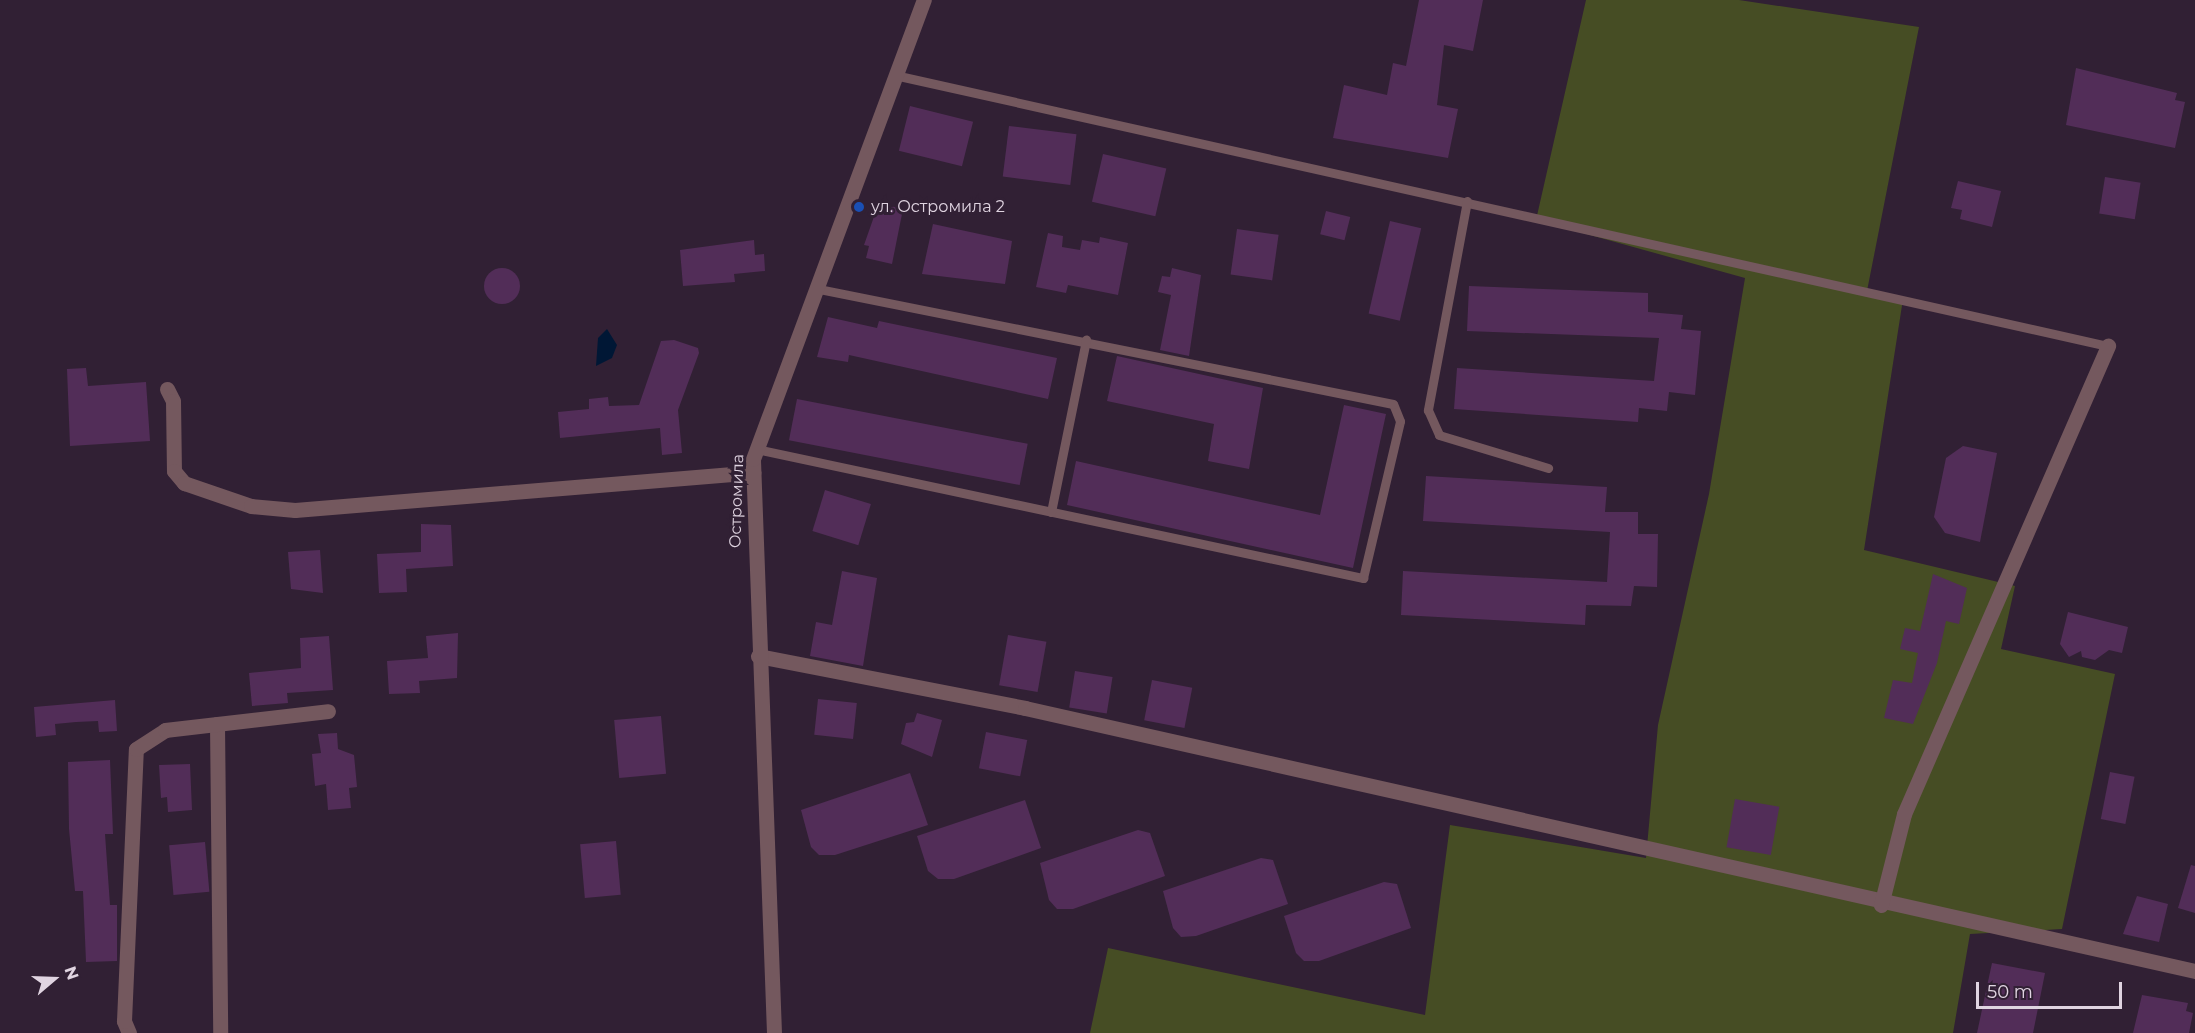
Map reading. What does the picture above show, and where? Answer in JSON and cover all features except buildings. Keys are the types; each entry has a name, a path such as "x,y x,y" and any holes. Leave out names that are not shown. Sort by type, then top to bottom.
{"street":[{"name":"Остромила","path":"774,1033 758,656 753,472 756,449 819,289 924,0"},
{"path":"1881,905 1904,814 2108,346"},
{"path":"167,389 173,401 174,471 184,483 251,506 296,510 753,472"},
{"path":"758,656 1025,708 1881,905 2195,971"},
{"path":"129,1033 124,1021 131,762 146,738 217,724 328,711"},
{"path":"217,724 220,1033"}],"lane":[{"path":"898,76 1467,201 2108,346"},
{"path":"1467,201 1428,410 1439,435 1548,468"},
{"path":"756,449 1363,578 1400,421 1393,404 1086,340 819,289"},
{"path":"1051,512 1086,340"}],"green space":[{"path":"1586,0 1739,0 1919,27 1867,291 1903,299 1864,550 2015,586 2001,649 2115,674 2062,929 1970,934 1953,1033 1090,1033 1108,948 1425,1015 1450,825 1646,858 1658,725 1709,494 1745,278 1536,220"}],"water":[{"path":"607,329 617,345 612,358 596,366 598,338"}],"place":[{"name":"ул. Остромила 2","path":"859,207"}]}
